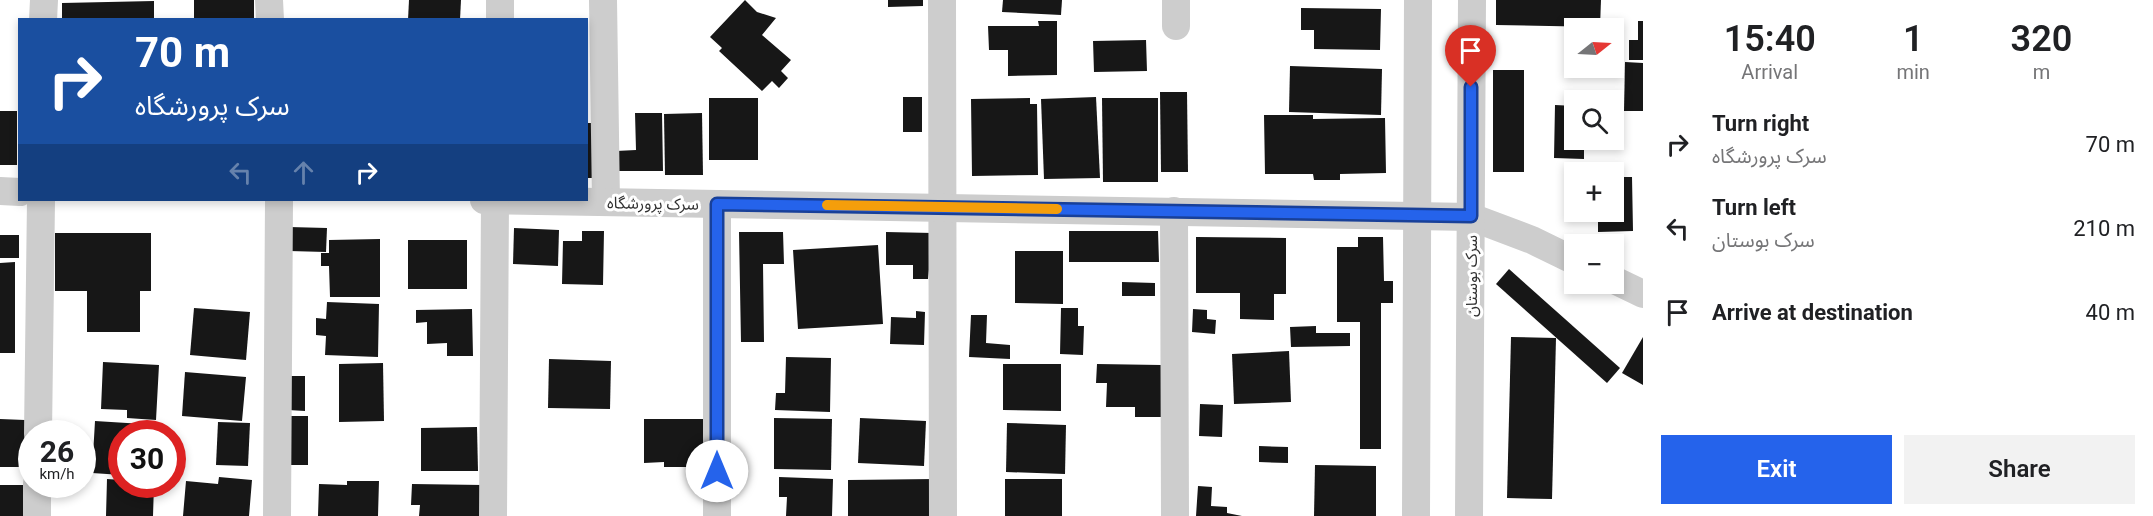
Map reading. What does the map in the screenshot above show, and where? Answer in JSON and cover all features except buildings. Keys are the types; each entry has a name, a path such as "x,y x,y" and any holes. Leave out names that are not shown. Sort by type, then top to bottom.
{"street":[{"path":"43,18 44,0"},
{"path":"268,0 270,18"},
{"path":"500,0 500,18"},
{"path":"603,0 606,202"},
{"path":"942,0 943,516"},
{"path":"1416,516 1418,0"},
{"name":"سرک بوستان","path":"1469,516 1472,0"},
{"path":"0,191 18,192"},
{"path":"38,420 41,201"},
{"path":"277,516 279,201"},
{"path":"493,516 495,201"},
{"name":"سرک پرورشگاه","path":"550,201 1471,216"},
{"path":"717,204 717,516"},
{"path":"1174,212 1175,516"},
{"path":"1471,216 1532,240 1564,256"},
{"path":"1624,285 1643,294"},
{"path":"37,498 37,516"}],"slow traffic":[{"path":"827,205 1057,209"}],"route":[{"path":"717,471 717,204 1471,216 1471,87"}]}
